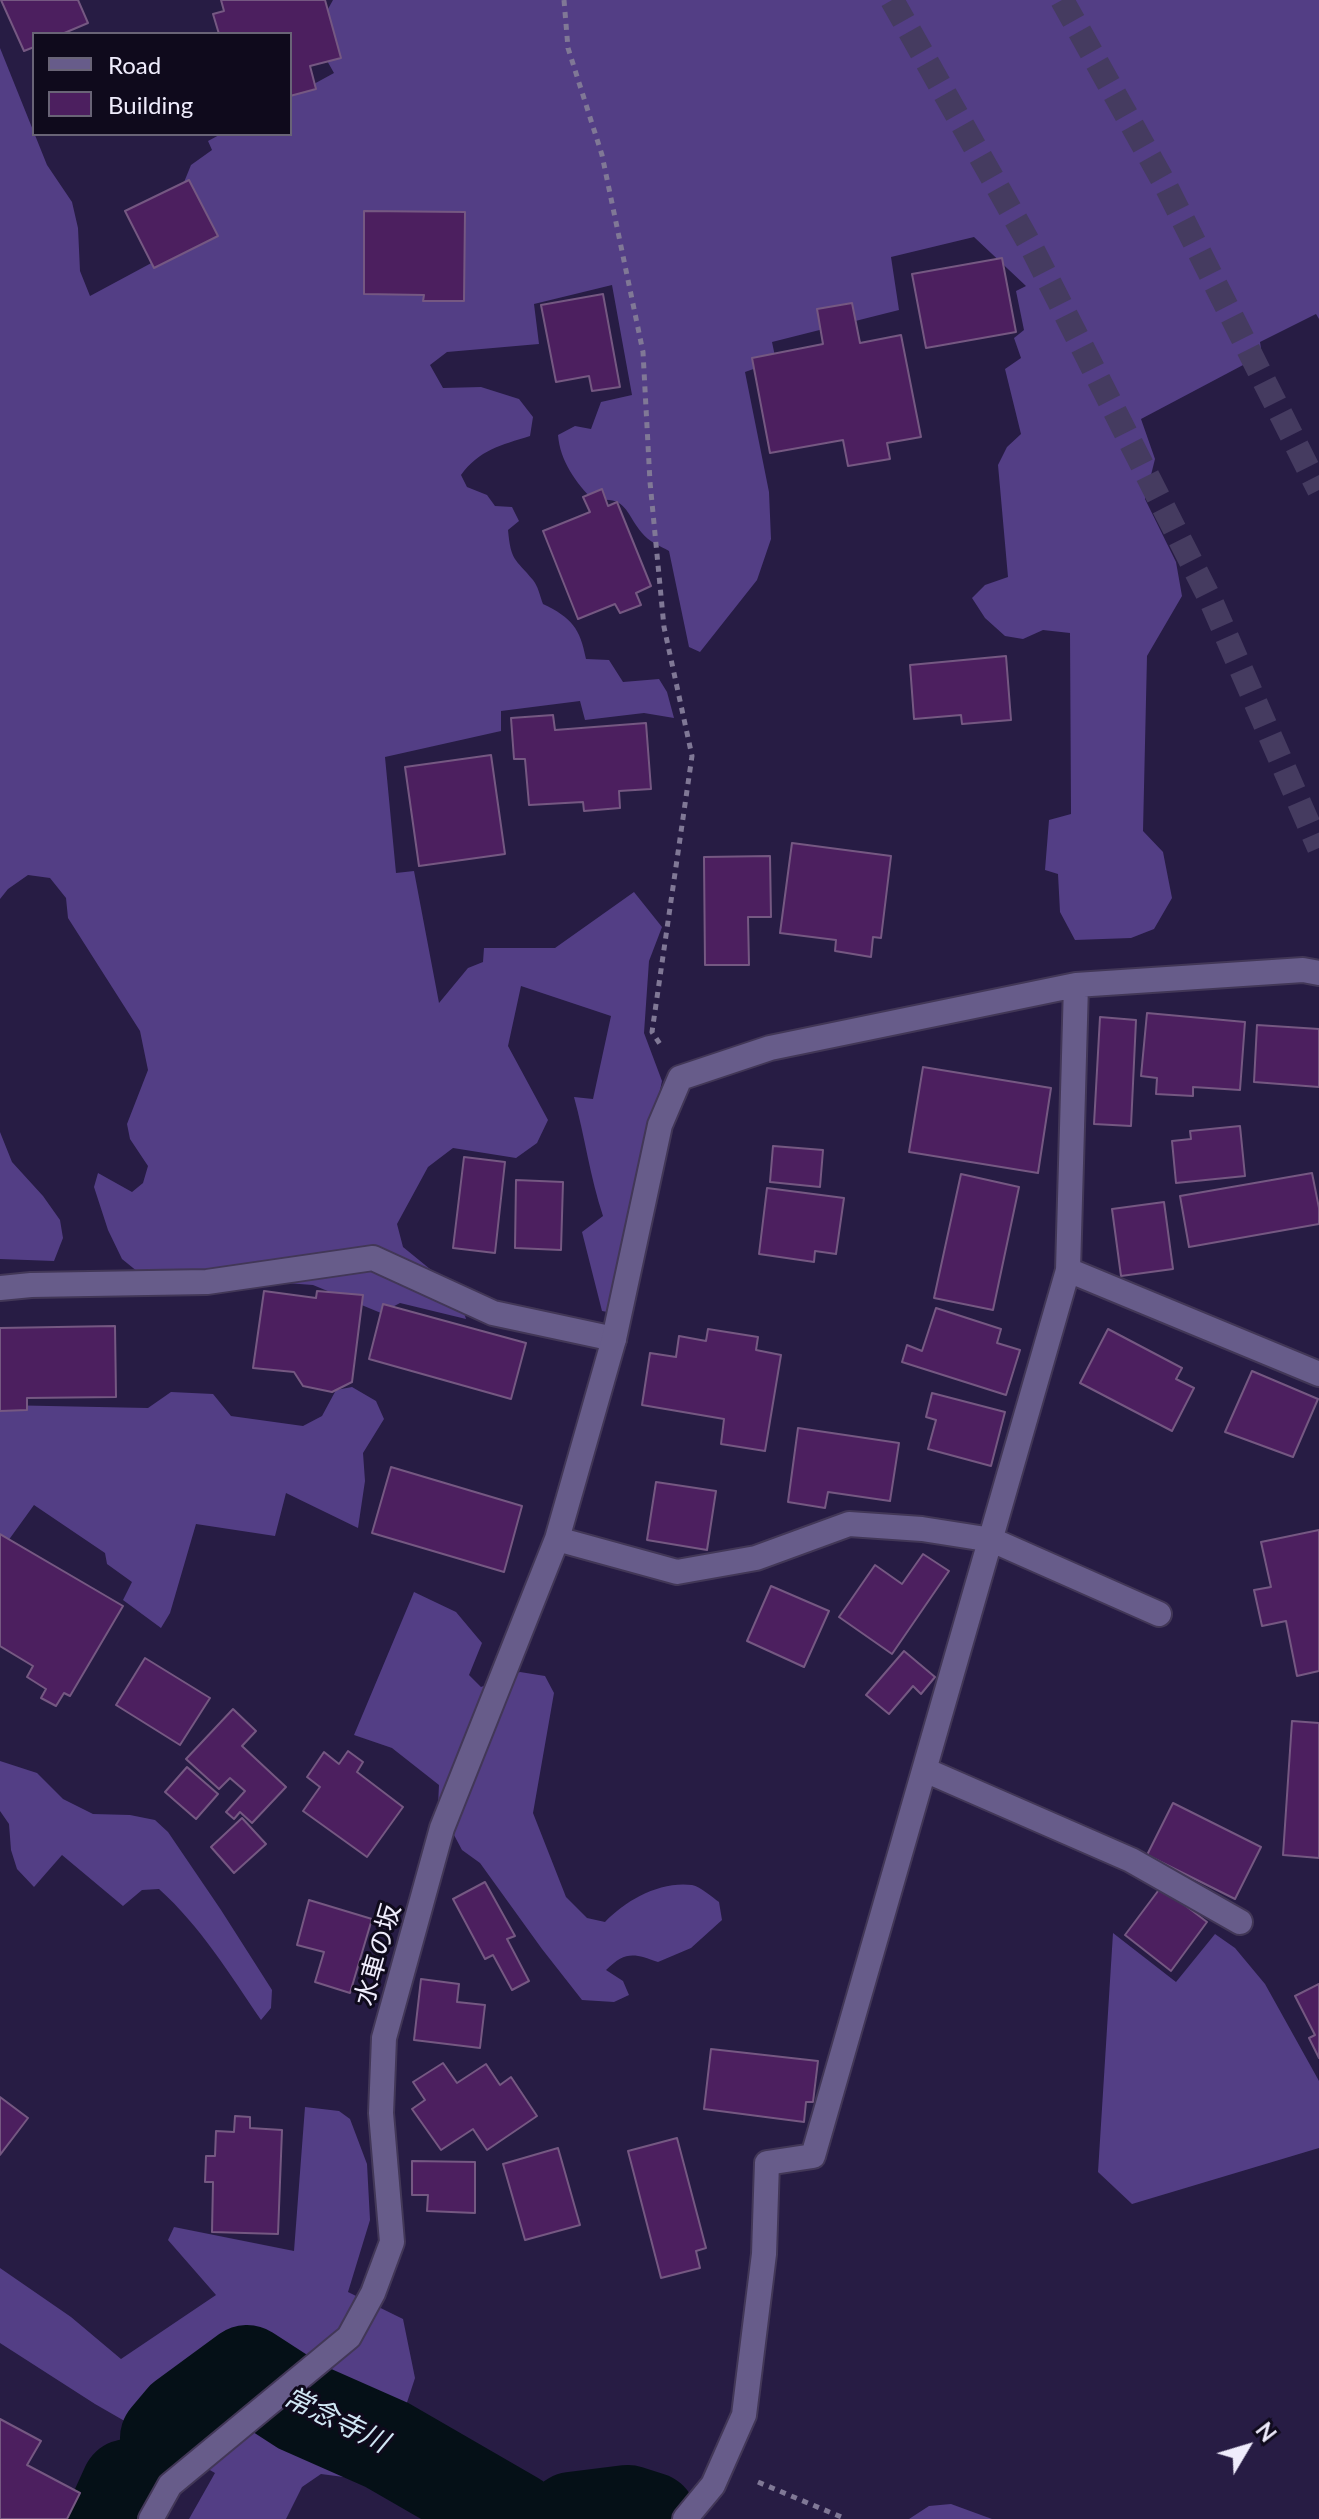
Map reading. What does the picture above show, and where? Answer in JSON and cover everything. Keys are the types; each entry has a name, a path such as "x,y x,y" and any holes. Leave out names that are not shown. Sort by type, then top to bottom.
{"street":[{"path":"680,1078 770,1048 1076,985 1303,970 1319,973"},
{"path":"685,2519 713,2485 744,2415 764,2254 767,2163 813,2156 1068,1270 1076,985"},
{"name":"水車の坂","path":"151,2519 170,2485 349,2337 373,2293 392,2242 381,2113 384,2038 442,1828 557,1539 614,1339 660,1125 680,1078"},
{"path":"0,1288 207,1282 373,1258 493,1313 614,1339"},
{"path":"1068,1270 1319,1374"},
{"path":"557,1539 677,1572 756,1558 849,1524 922,1529 992,1540 1159,1614"},
{"path":"925,1770 1131,1860 1240,1922"}],"path":[{"path":"564,0 568,48 602,155 643,352 650,482 664,627 692,756 652,1032 680,1078"},
{"path":"721,2467 846,2519"}],"shaded area":[{"path":"333,0 1319,0 1319,319 1316,314 1260,342 1262,355 1141,419 1155,459 1145,499 1176,562 1182,596 1147,656 1143,831 1163,852 1172,898 1154,929 1131,938 1075,940 1060,912 1058,874 1045,870 1049,820 1071,814 1070,633 1043,630 1023,639 1005,636 985,618 972,598 985,585 1008,577 998,465 1007,447 1021,434 1005,369 1021,358 1014,338 1024,330 1016,291 1026,286 974,237 891,257 899,310 772,342 776,361 745,372 769,492 771,539 757,580 700,652 689,647 669,551 645,536 619,503 594,501 570,471 559,445 558,435 575,426 591,429 601,402 632,395 612,285 534,304 539,344 447,352 430,365 443,388 481,387 519,399 533,417 530,436 483,454 461,475 467,487 487,495 495,506 512,507 519,521 508,530 512,554 535,582 543,604 573,625 581,639 586,659 609,660 623,682 659,679 667,692 674,718 644,713 585,720 580,701 501,711 501,731 385,757 396,873 414,871 439,1003 468,968 483,962 484,948 555,948 634,892 662,927 649,961 644,1033 662,1081 613,1313 602,1311 582,1232 603,1216 574,1097 593,1099 611,1016 521,986 508,1046 548,1120 537,1143 516,1158 453,1148 428,1167 397,1224 403,1247 457,1291 466,1319 400,1303 381,1313 313,1285 138,1272 122,1259 108,1230 94,1187 98,1173 132,1192 143,1183 148,1166 130,1139 127,1124 148,1070 140,1031 68,918 66,898 50,878 28,875 0,899 0,48 32,128 32,136 35,136 47,165 72,202 78,228 80,271 90,296 196,239 178,197 191,165 212,150 208,141 217,136 292,136 292,96 334,73 313,36"},
{"path":"0,1132 12,1162 60,1220 63,1238 54,1261 0,1259"},
{"path":"352,1387 376,1401 384,1419 363,1453 365,1481 358,1528 286,1493 275,1536 196,1524 170,1613 161,1628 123,1600 132,1582 107,1564 105,1553 34,1505 0,1552 0,1405 148,1408 171,1392 213,1394 231,1416 303,1426 322,1416 336,1390"},
{"path":"414,1592 456,1612 482,1643 469,1675 481,1687 520,1672 545,1676 554,1693 533,1813 566,1897 587,1918 605,1922 633,1900 668,1886 692,1885 719,1902 722,1920 691,1948 658,1962 636,1956 624,1957 606,1970 623,1981 629,1995 614,2002 582,2000 480,1863 462,1850 438,1805 439,1785 392,1748 354,1735"},
{"path":"0,1761 37,1773 63,1799 93,1814 130,1815 155,1820 168,1832 272,1990 271,2008 261,2020 201,1935 159,1889 142,1890 123,1906 62,1855 34,1887 17,1869 11,1850 9,1824 0,1811"},
{"path":"1113,1933 1176,1982 1215,1934 1235,1948 1265,1984 1319,2081 1319,2148 1132,2204 1098,2172"},
{"path":"305,2107 339,2111 350,2119 367,2164 370,2220 348,2292 403,2319 415,2378 381,2482 321,2474 302,2487 286,2519 189,2519 215,2473 95,2404 0,2343 0,2268 71,2317 121,2359 216,2295 168,2240 174,2227 294,2251"},
{"path":"951,2504 992,2519 909,2519 929,2506"}],"building":[{"path":"1,0 78,0 88,23 67,32 32,32 32,48 24,51"},
{"path":"221,0 325,0 341,58 310,66 316,89 292,95 292,32 218,32 213,14 224,11"},
{"path":"189,180 218,236 154,268 125,211"},
{"path":"364,211 465,212 464,301 423,301 424,295 364,294"},
{"path":"1002,258 1016,332 926,348 912,274"},
{"path":"603,294 620,387 592,391 589,376 556,382 541,305"},
{"path":"852,303 860,343 901,335 921,437 887,443 890,459 848,466 843,440 770,453 752,358 823,344 817,309"},
{"path":"602,489 608,506 617,502 651,586 636,593 641,605 620,613 615,604 578,619 543,531 590,512 583,497"},
{"path":"1006,656 1011,720 962,724 961,715 914,719 910,665"},
{"path":"553,715 555,730 646,723 651,789 619,791 620,808 584,811 583,802 529,805 525,759 514,759 511,718"},
{"path":"491,755 505,854 419,866 405,767"},
{"path":"792,843 891,856 881,938 873,937 871,957 835,951 836,940 780,933"},
{"path":"770,856 771,917 748,917 749,965 705,965 704,857"},
{"path":"1147,1013 1245,1022 1240,1090 1193,1087 1193,1096 1156,1094 1157,1078 1141,1076"},
{"path":"1100,1017 1136,1020 1131,1126 1094,1124"},
{"path":"1257,1025 1319,1029 1319,1087 1254,1082"},
{"path":"923,1067 1051,1088 1038,1173 909,1152"},
{"path":"1240,1126 1245,1176 1176,1183 1172,1141 1191,1139 1190,1131"},
{"path":"773,1146 823,1150 820,1187 770,1182"},
{"path":"464,1157 505,1162 495,1253 453,1248"},
{"path":"1312,1173 1319,1224 1189,1247 1180,1196"},
{"path":"961,1174 1019,1187 993,1310 934,1298"},
{"path":"516,1180 563,1182 561,1250 515,1248"},
{"path":"767,1188 844,1198 836,1254 815,1251 814,1262 759,1254"},
{"path":"1164,1202 1173,1269 1121,1276 1112,1209"},
{"path":"264,1291 316,1298 317,1291 363,1295 352,1382 332,1392 303,1386 294,1372 253,1368"},
{"path":"383,1304 526,1343 511,1399 369,1359"},
{"path":"936,1308 1001,1329 997,1343 1020,1350 1006,1395 902,1362 907,1345 922,1351"},
{"path":"115,1326 116,1397 27,1398 27,1410 0,1411 0,1328"},
{"path":"708,1329 758,1337 756,1350 781,1355 765,1451 721,1444 724,1419 642,1405 650,1353 676,1357 679,1336 706,1341"},
{"path":"1108,1329 1182,1368 1176,1379 1194,1388 1172,1431 1080,1383"},
{"path":"1252,1371 1318,1399 1293,1457 1225,1432"},
{"path":"932,1393 1005,1412 991,1466 928,1449 936,1420 926,1417"},
{"path":"798,1428 899,1443 890,1501 828,1492 825,1508 788,1502"},
{"path":"391,1467 522,1506 504,1572 372,1533"},
{"path":"656,1482 716,1491 707,1550 647,1540"},
{"path":"1319,1530 1319,1671 1297,1676 1286,1621 1262,1626 1254,1590 1271,1587 1261,1542"},
{"path":"0,1534 123,1606 70,1696 64,1693 56,1706 41,1698 46,1689 27,1677 33,1666 0,1646"},
{"path":"923,1554 949,1571 892,1654 839,1617 875,1565 902,1584"},
{"path":"771,1586 829,1611 804,1667 747,1641"},
{"path":"904,1651 935,1677 921,1694 913,1686 889,1714 866,1695"},
{"path":"145,1658 210,1698 180,1745 116,1705"},
{"path":"233,1709 256,1731 242,1746 286,1787 252,1823 240,1812 234,1819 226,1812 245,1791 230,1778 219,1789 186,1759"},
{"path":"1292,1721 1319,1723 1319,1858 1283,1855"},
{"path":"348,1751 363,1762 357,1772 403,1807 367,1857 303,1811 320,1787 307,1777 324,1752 339,1764"},
{"path":"187,1767 218,1794 196,1819 165,1792"},
{"path":"1173,1803 1261,1847 1235,1899 1147,1855"},
{"path":"242,1818 266,1844 234,1873 211,1847"},
{"path":"485,1882 515,1936 507,1939 529,1981 512,1990 493,1955 485,1959 453,1899"},
{"path":"1161,1887 1207,1922 1171,1971 1125,1935"},
{"path":"309,1900 372,1919 350,1993 315,1982 324,1952 297,1945"},
{"path":"421,1979 459,1984 457,2002 485,2005 480,2048 414,2040"},
{"path":"1319,1984 1319,2058 1309,2038 1315,2035 1295,1996"},
{"path":"711,2049 818,2061 813,2102 806,2102 804,2122 704,2109"},
{"path":"443,2063 457,2083 486,2064 500,2085 511,2077 537,2116 487,2150 473,2129 441,2150 412,2109 425,2100 413,2082"},
{"path":"0,2097 28,2118 0,2155"},
{"path":"235,2116 250,2117 250,2128 282,2130 278,2234 212,2232 213,2182 205,2182 206,2156 215,2156 216,2131 234,2132"},
{"path":"677,2138 706,2248 696,2251 700,2268 661,2278 628,2151"},
{"path":"558,2148 580,2225 525,2240 503,2164"},
{"path":"412,2161 475,2162 475,2213 427,2211 428,2195 412,2195"},
{"path":"0,2419 41,2441 27,2465 80,2493 67,2519 0,2519"}],"waterway":[{"name":"常念寺川","path":"167,2438 183,2419 247,2372 301,2407 387,2445 515,2519"},
{"name":"常念寺川","path":"113,2519 128,2486"},
{"name":"常念寺川","path":"572,2519 628,2512 650,2519"}],"tunnel":[{"path":"892,0 1033,250 1212,603 1319,848"},
{"path":"1062,0 1166,186 1319,490"}]}
